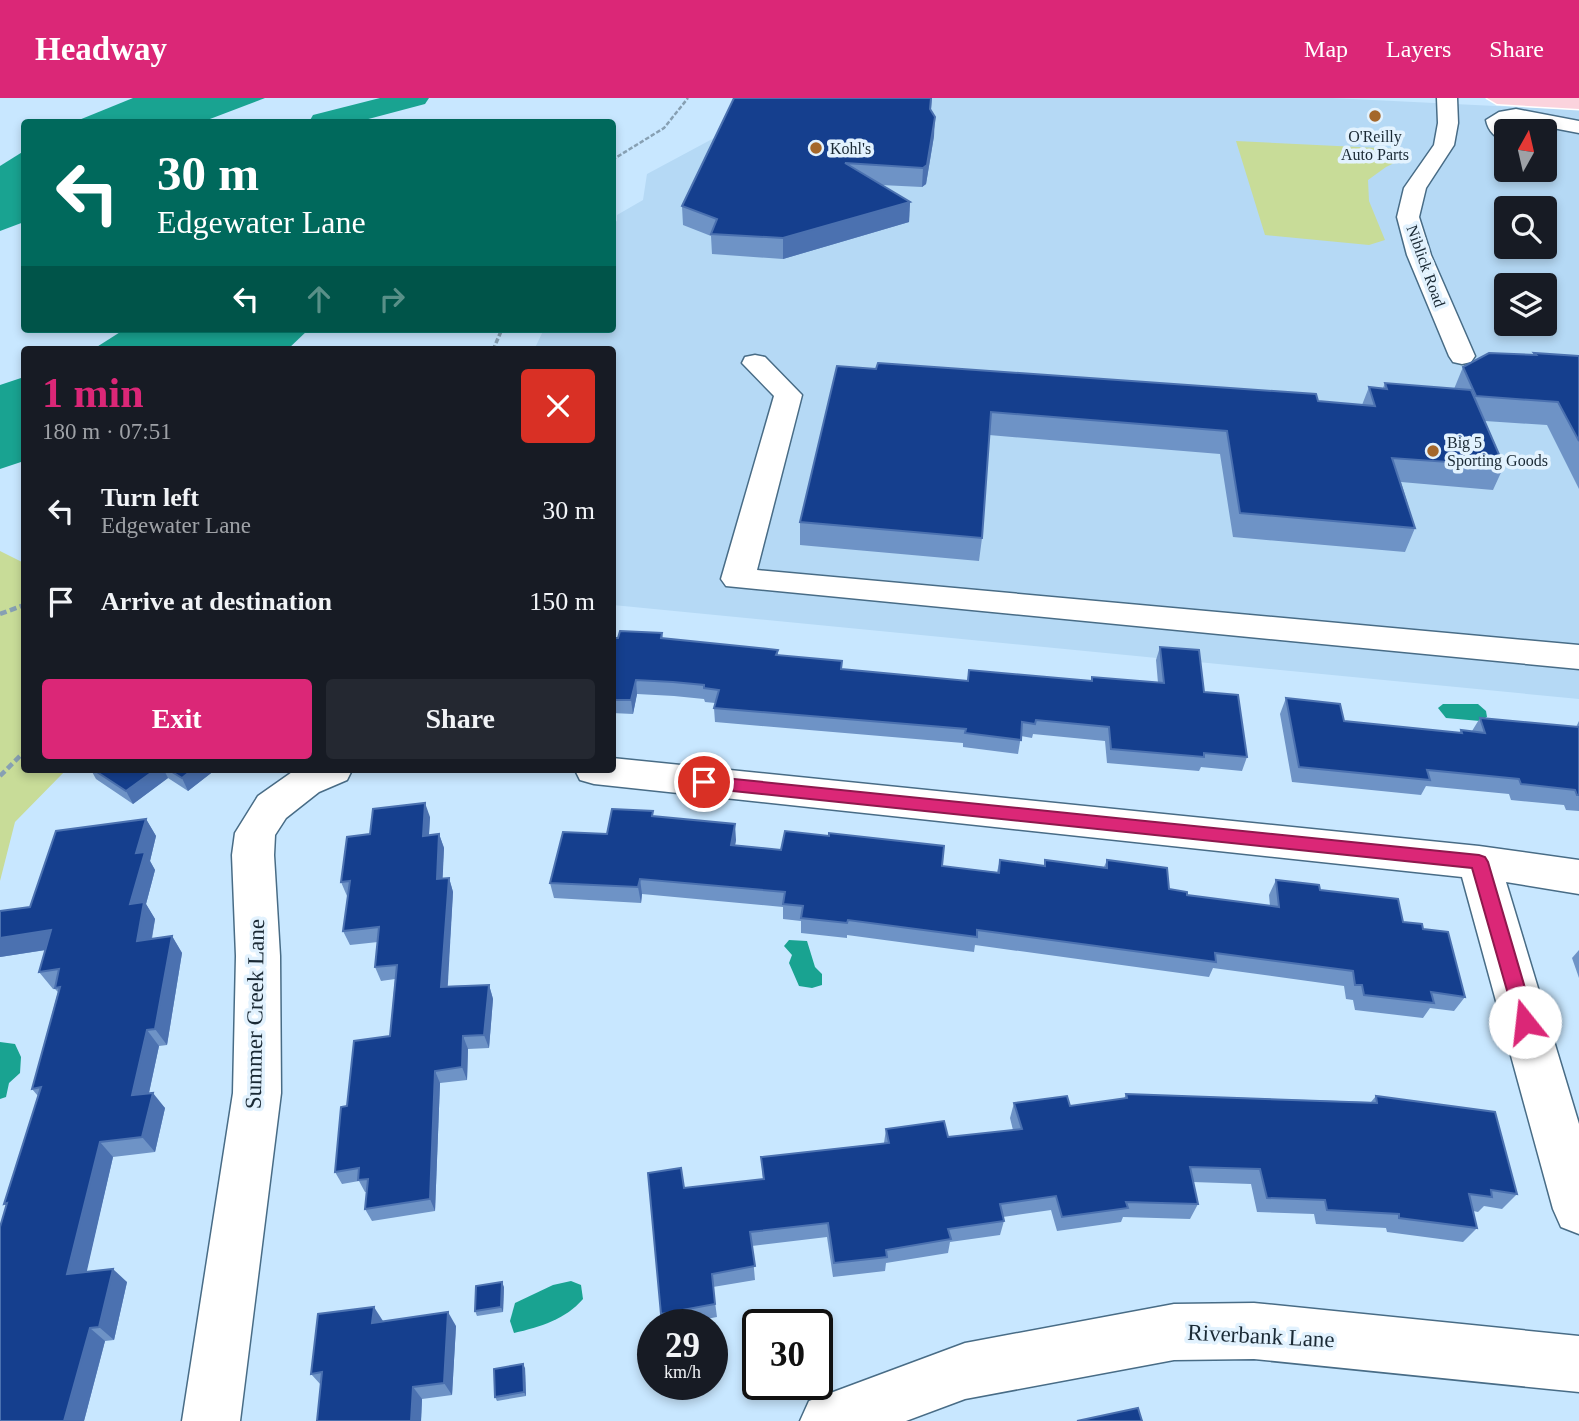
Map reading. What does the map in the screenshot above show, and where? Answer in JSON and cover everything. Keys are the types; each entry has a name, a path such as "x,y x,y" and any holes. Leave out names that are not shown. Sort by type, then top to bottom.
{"main road":[{"path":"1497,98 1579,103"}],"street":[{"name":"Niblick Road","path":"1447,98 1448,123 1444,145 1415,188 1408,217 1419,255 1462,356"},
{"path":"1498,119 1504,116 1554,119"},
{"path":"1558,120 1579,127"},
{"path":"1558,140 1579,141"},
{"path":"755,363 788,395 738,579 1579,657"},
{"path":"616,772 1479,862 1579,877"},
{"name":"Summer Creek Lane","path":"211,1421 257,1093 258,956 253,855 255,834 272,807 305,782 326,773"},
{"path":"1479,862 1579,1209"},
{"name":"Riverbank Lane","path":"842,1419 965,1371 1174,1332 1254,1331 1579,1364"}],"path":[{"path":"616,158 664,128 688,98"},
{"path":"0,614 21,606"},
{"path":"0,776 21,755"}],"shaded area":[{"path":"133,98 265,98 210,119 81,119"},
{"path":"737,98 1332,98 1579,110 1579,699 616,605 616,346 536,346 542,333 616,333 617,215 643,200 647,174 716,137"},
{"path":"1236,141 1399,149 1404,158 1368,180 1369,201 1385,240 1369,245 1265,235"},
{"path":"21,153 21,223 0,231 0,166"},
{"path":"119,333 305,333 291,346 98,346"},
{"path":"21,378 21,462 0,469 0,385"},
{"path":"0,551 21,562 21,773 63,773 15,822 0,881"},
{"path":"1443,704 1478,704 1486,711 1487,717 1480,721 1446,718 1438,708"},
{"path":"789,940 807,941 815,967 822,974 822,985 812,988 799,986 789,963 792,955 784,946"},
{"path":"0,1042 15,1044 21,1057 20,1073 9,1083 6,1097 0,1099"},
{"path":"571,1281 581,1285 583,1299 576,1306 552,1321 514,1333 510,1321 515,1303 553,1285"}],"building":[{"path":"734,98 931,98 930,109 935,117 927,165 923,168 845,163 910,202 783,238 711,234 717,219 682,206"},
{"path":"1489,353 1579,356 1579,441 1558,402 1476,396 1463,367"},
{"path":"878,363 1316,394 1318,401 1375,406 1369,387 1387,389 1385,383 1471,390 1504,466 1392,458 1415,528 1240,513 1227,431 991,412 982,538 800,522 837,366 876,369"},
{"path":"620,631 662,633 661,638 778,650 776,655 842,661 841,669 968,681 969,670 1092,681 1092,677 1164,683 1160,647 1199,650 1204,692 1238,695 1247,757 1204,753 1204,757 1111,749 1109,727 1036,720 1035,724 1022,722 1021,740 965,733 966,729 714,708 719,690 704,688 704,685 673,682 636,680 631,700 616,700"},
{"path":"1286,698 1340,704 1344,721 1462,733 1461,730 1485,733 1480,718 1579,727 1579,795 1575,790 1521,784 1519,779 1427,770 1430,780 1299,767"},
{"path":"99,773 151,773 126,791"},
{"path":"174,773 188,773 182,778"},
{"path":"425,803 423,836 439,834 437,879 449,878 441,987 489,985 484,1035 463,1036 462,1067 435,1071 430,1199 365,1209 368,1179 358,1180 359,1168 335,1172 341,1107 347,1106 354,1041 390,1036 397,965 375,967 379,927 343,931 350,881 341,882 347,837 370,834 373,809"},
{"path":"612,809 653,811 652,816 735,824 731,845 781,850 785,831 829,836 829,833 944,846 942,866 999,873 1000,860 1045,866 1045,860 1107,868 1107,860 1167,868 1169,889 1187,892 1187,895 1279,907 1276,880 1319,885 1320,890 1398,899 1403,922 1422,924 1423,929 1448,932 1465,997 1431,992 1434,1003 1364,995 1362,985 1355,985 1353,971 1215,953 1216,962 977,930 977,937 848,920 847,923 801,918 803,906 783,904 785,892 640,879 638,887 550,883 563,832 607,834"},
{"path":"146,819 136,853 145,852 130,904 144,902 137,941 172,936 155,1029 147,1030 132,1095 153,1093 142,1137 100,1142 67,1274 113,1269 99,1327 90,1328 64,1421 0,1421 0,1227 7,1203 4,1204 41,1087 32,1089 60,987 55,988 59,969 39,972 51,930 0,938 0,911 30,907 56,831"},
{"path":"1126,1094 1377,1103 1376,1096 1495,1112 1517,1194 1491,1190 1492,1197 1469,1194 1477,1228 1399,1218 1399,1214 1327,1210 1325,1200 1267,1198 1260,1169 1190,1167 1198,1204 1126,1202 1128,1208 1062,1217 1056,1196 1000,1204 1004,1221 948,1229 951,1239 886,1250 887,1257 834,1263 828,1223 750,1232 755,1266 712,1274 715,1304 688,1309 661,1309 648,1173 681,1168 684,1188 764,1179 761,1157 889,1143 886,1129 944,1121 948,1137 1022,1129 1014,1103 1067,1096 1070,1106 1127,1098"},
{"path":"502,1282 501,1307 475,1311 476,1286"},
{"path":"374,1307 372,1323 448,1312 444,1383 413,1387 411,1421 317,1421 322,1372 311,1374 318,1314"},
{"path":"523,1364 524,1392 495,1397 494,1369"},
{"path":"1138,1408 1142,1421 1077,1421"}],"waterway":[{"path":"335,119 414,98"}],"place":[{"name":"O'Reilly Auto Parts","path":"1375,116"},
{"name":"Kohl's","path":"816,148"},
{"name":"Big 5 Sporting Goods","path":"1433,451"}],"route":[{"path":"704,782 1479,862 1525,1022"}]}
